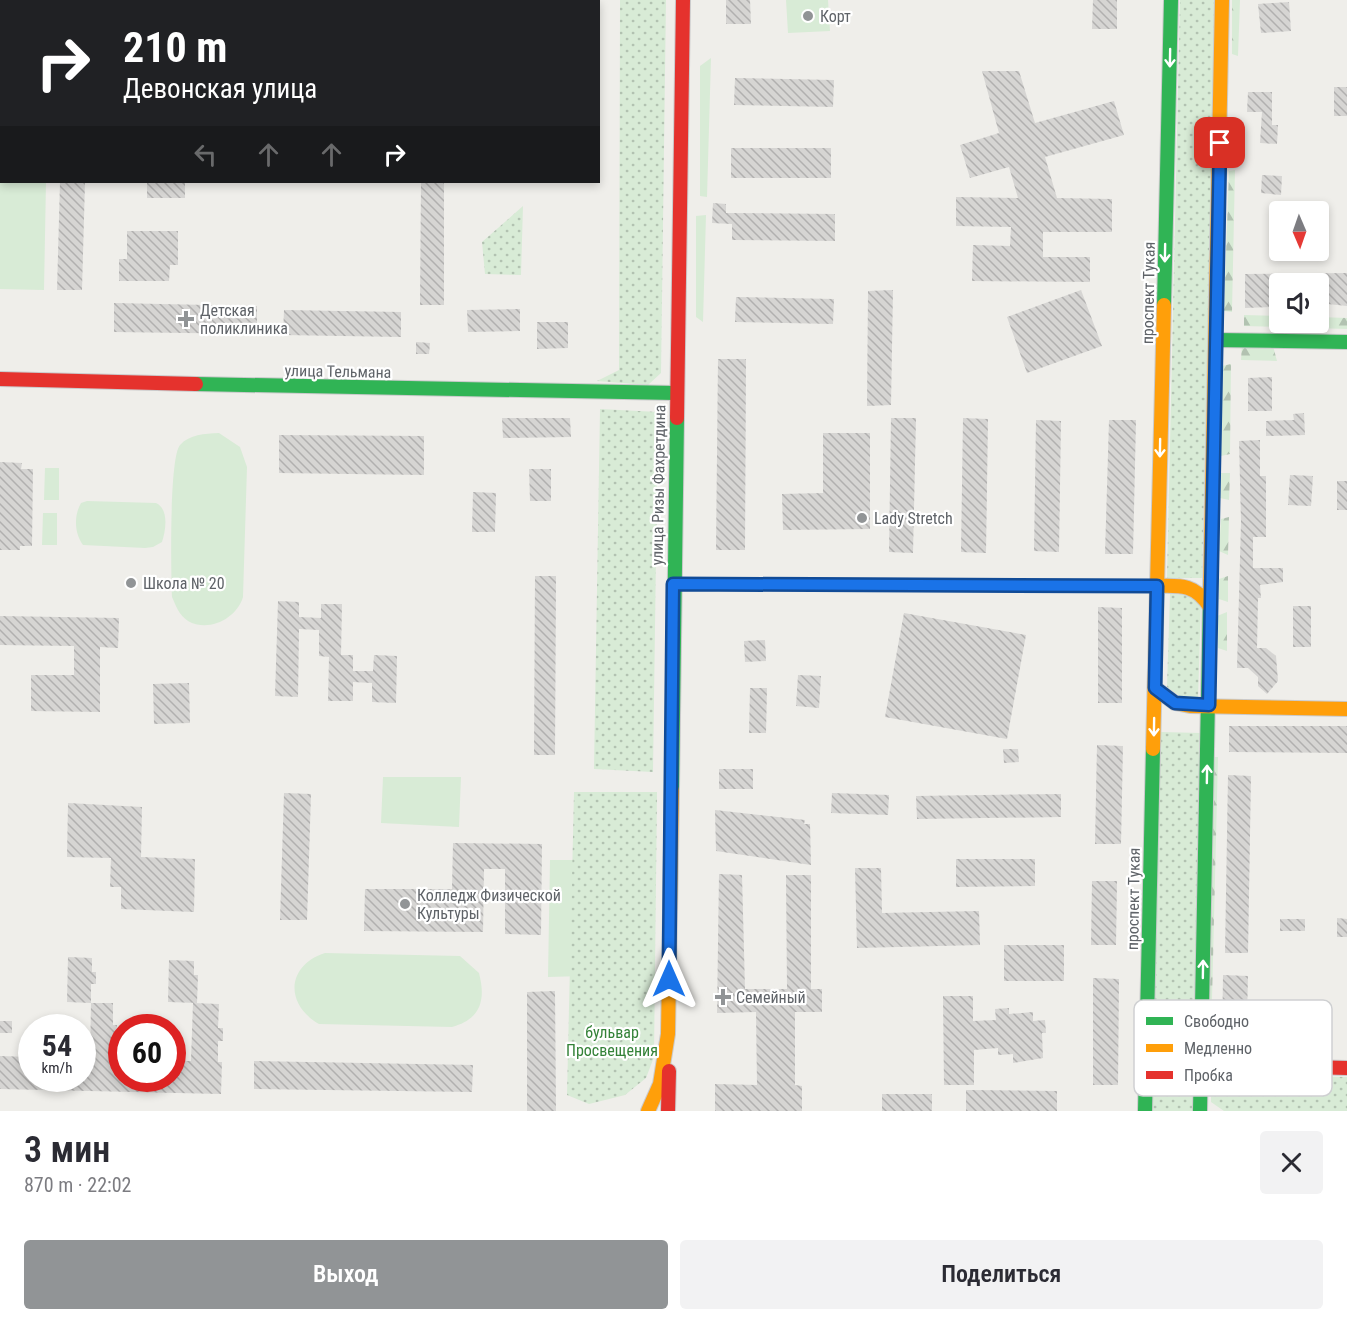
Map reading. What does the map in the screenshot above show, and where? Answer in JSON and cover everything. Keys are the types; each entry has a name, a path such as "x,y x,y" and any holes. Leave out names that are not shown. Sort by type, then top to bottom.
{"main road":[{"name":"улица Ризы Фахретдина","path":"648,1111 653,1103 662,1073 668,1034 682,0"},
{"name":"проспект Тукая","path":"1148,1000 1171,0"},
{"path":"1202,1000 1222,0"},
{"path":"1216,339 1347,342"},
{"name":"улица Тельмана","path":"0,379 528,392 675,393"},
{"path":"1157,586 1192,586 1202,593 1210,607"},
{"path":"1155,688 1175,703 1347,708"},
{"path":"668,1034 668,1111"},
{"path":"1332,1068 1347,1068"},
{"name":"проспект Тукая","path":"1145,1096 1145,1111"},
{"path":"1200,1096 1200,1111"}],"street":[{"path":"673,584 1157,586"}],"green space":[{"path":"620,0 666,0 661,373 648,385 597,381 619,370"},
{"name":"Корт","path":"786,0 828,0 830,31 788,33"},
{"path":"1180,0 1215,0 1202,578 1167,578"},
{"path":"1232,0 1240,0 1238,56 1232,54"},
{"path":"711,58 707,197 700,196 700,66"},
{"path":"1237,118 1236,155 1230,151 1231,119"},
{"path":"1235,170 1232,312 1224,311 1229,171"},
{"path":"0,183 46,183 44,290 0,289"},
{"path":"523,206 521,275 485,274 482,242"},
{"path":"706,215 703,322 696,317 696,216"},
{"path":"1244,315 1269,316 1269,327 1244,326"},
{"path":"1329,317 1347,318 1347,329 1329,328"},
{"path":"1242,344 1273,346 1277,361 1241,360"},
{"path":"1231,364 1230,454 1221,456 1222,366"},
{"path":"600,409 658,412 653,772 594,769"},
{"path":"219,433 240,447 247,467 243,597 240,605 228,617 205,625 185,619 172,597 174,471 176,454 184,441 198,435"},
{"path":"45,468 59,468 59,500 44,500"},
{"path":"1221,473 1230,473 1229,500 1220,498"},
{"path":"87,501 156,503 165,515 165,532 162,542 145,548 83,545 78,535 76,518 81,503"},
{"path":"43,513 57,513 57,545 42,545"},
{"path":"1229,517 1228,555 1219,551 1221,519"},
{"path":"1228,576 1228,602 1219,599 1219,579"},
{"path":"1170,594 1194,595 1201,600 1198,700 1181,697 1167,687"},
{"path":"1227,612 1227,651 1218,648 1217,616"},
{"path":"1161,732 1201,733 1195,1000 1154,1000"},
{"path":"1213,757 1218,757 1212,1000 1206,1000"},
{"path":"383,777 461,777 459,827 381,823"},
{"name":"бульвар Просвещения","path":"574,792 657,792 654,1057 646,1078 625,1095 589,1104 567,1095"},
{"path":"550,860 582,860 582,976 548,977"},
{"path":"325,953 460,956 479,973 482,992 479,1007 469,1019 452,1027 319,1024 300,1006 295,996 295,985 297,975 303,966"},
{"path":"1332,1077 1347,1077 1347,1111 1224,1111 1211,1102 1211,1096 1332,1096"},
{"path":"1151,1096 1192,1096 1192,1111 1151,1111"}],"building":[{"path":"726,0 750,0 751,24 726,24"},
{"path":"1093,0 1117,0 1117,29 1092,29"},
{"path":"1289,2 1291,31 1261,33 1258,4"},
{"path":"982,71 1019,71 1035,123 1114,101 1124,135 1045,157 1057,198 1112,199 1112,232 1043,232 1043,257 1090,257 1090,282 972,281 973,245 1010,246 1011,227 956,226 956,197 1018,198 1009,167 970,178 960,145 999,133"},
{"path":"735,78 834,80 833,107 734,105"},
{"path":"1334,87 1347,87 1347,116 1334,116"},
{"path":"1248,92 1272,92 1272,125 1278,125 1277,144 1260,143 1262,112 1247,112"},
{"path":"731,148 831,148 831,178 731,178"},
{"path":"1262,175 1282,176 1281,195 1261,193"},
{"path":"60,183 85,183 82,290 57,290"},
{"path":"147,183 185,183 185,198 147,198"},
{"path":"421,183 444,183 444,305 420,305"},
{"path":"713,203 726,204 726,213 835,214 835,241 732,240 732,224 712,223"},
{"name":"Детская поликлиника","path":"127,231 178,231 178,265 170,265 169,281 119,281 119,259 127,259"},
{"path":"1329,273 1347,273 1347,306 1329,304"},
{"path":"1245,274 1269,274 1269,307 1245,308"},
{"path":"893,290 891,405 867,406 868,291"},
{"path":"1081,290 1102,346 1027,373 1007,317"},
{"path":"736,297 834,299 833,324 735,322"},
{"name":"Детская поликлиника","path":"114,303 257,306 257,334 114,332"},
{"path":"520,309 520,331 468,332 467,310"},
{"path":"284,310 401,312 401,337 283,335"},
{"path":"537,322 568,322 568,348 537,349"},
{"path":"416,342 430,343 429,354 416,354"},
{"path":"718,359 746,359 745,550 716,550"},
{"path":"1272,377 1272,411 1248,411 1248,378"},
{"path":"1304,413 1305,435 1266,436 1266,421 1294,420 1293,414"},
{"path":"502,418 570,418 571,437 503,438"},
{"path":"891,418 916,418 913,553 889,552"},
{"path":"963,418 988,419 986,553 961,552"},
{"path":"1036,420 1061,421 1059,552 1034,551"},
{"path":"1109,420 1136,420 1133,554 1105,554"},
{"path":"823,433 870,433 870,529 783,530 782,494 823,493"},
{"path":"279,435 424,436 424,475 279,473"},
{"path":"1260,440 1260,476 1266,476 1266,537 1253,537 1253,568 1283,568 1283,582 1260,585 1261,598 1258,598 1257,648 1266,648 1276,656 1278,681 1267,694 1258,686 1258,677 1248,668 1237,668 1241,522 1239,441"},
{"path":"0,462 22,463 21,469 33,469 32,546 20,546 20,550 0,550"},
{"path":"529,469 551,469 551,501 530,501"},
{"path":"1290,475 1313,476 1311,506 1288,505"},
{"path":"1337,481 1347,481 1347,510 1337,510"},
{"path":"473,492 496,493 495,532 472,532"},
{"path":"535,576 556,576 555,755 534,755"},
{"path":"278,601 299,602 299,617 321,618 321,604 342,604 341,655 353,655 353,671 373,671 374,655 397,656 396,703 372,702 372,683 353,682 353,701 328,701 329,657 319,656 319,630 299,629 298,697 275,696"},
{"path":"1293,606 1311,606 1311,647 1293,647"},
{"path":"1098,607 1122,608 1122,703 1098,703"},
{"path":"904,613 1026,635 1007,739 885,717"},
{"path":"0,616 119,618 118,648 100,647 100,712 31,711 31,675 74,675 74,646 0,645"},
{"path":"765,640 766,661 745,662 744,641"},
{"path":"798,675 821,676 819,708 796,706"},
{"path":"189,683 190,723 154,724 153,684"},
{"path":"750,688 767,688 766,733 749,733"},
{"path":"1229,726 1347,726 1347,753 1229,752"},
{"path":"1097,745 1123,746 1121,844 1095,844"},
{"path":"1003,749 1018,749 1019,762 1004,763"},
{"path":"719,769 753,769 753,789 719,789"},
{"path":"1228,775 1251,776 1248,953 1225,953"},
{"path":"284,793 311,794 307,920 280,920"},
{"path":"832,793 889,795 888,815 831,813"},
{"path":"1061,794 1061,817 917,819 916,796"},
{"path":"68,803 142,807 141,857 195,859 194,912 121,909 121,887 110,887 111,858 67,857"},
{"path":"715,810 805,820 804,824 810,824 811,865 716,851"},
{"path":"453,843 542,844 541,935 505,934 505,869 484,869 483,932 364,931 365,889 452,889"},
{"path":"956,859 1035,859 1035,886 956,887"},
{"path":"855,868 881,868 882,913 979,911 980,945 857,948"},
{"path":"719,874 742,875 745,989 787,989 786,875 811,875 811,989 822,989 822,1012 795,1012 795,1085 802,1086 802,1111 715,1111 715,1084 757,1085 756,1012 717,1013"},
{"path":"1092,881 1117,881 1116,945 1091,945"},
{"path":"1337,918 1347,919 1347,937 1337,937"},
{"path":"1280,919 1305,919 1305,931 1280,931"},
{"path":"1004,945 1064,945 1064,981 1004,981"},
{"path":"68,957 92,958 92,972 96,972 96,984 91,984 91,1003 67,1002"},
{"path":"169,960 194,961 194,975 198,975 197,1003 168,1002"},
{"path":"1223,975 1248,976 1247,1000 1223,1000"},
{"path":"1093,978 1119,979 1118,1085 1093,1085"},
{"path":"555,991 556,1111 527,1111 527,992"},
{"path":"943,996 973,996 973,1021 996,1020 995,1009 1009,1008 1009,1014 1033,1012 1033,1021 1045,1020 1046,1033 1042,1033 1043,1058 1013,1063 1013,1054 998,1055 998,1048 974,1050 974,1085 944,1085"},
{"path":"91,1003 113,1003 113,1014 108,1014 108,1091 96,1091 96,1014 91,1014"},
{"path":"193,1003 219,1004 218,1028 223,1028 223,1041 218,1041 218,1062 222,1062 221,1094 133,1092 186,1092 186,1061 191,1061"},
{"path":"0,1021 12,1021 12,1033 0,1033"},
{"path":"0,1056 18,1057 18,1089 0,1089"},
{"path":"254,1061 473,1065 472,1092 254,1089"},
{"path":"966,1090 1057,1091 1057,1111 966,1111"},
{"path":"882,1094 932,1094 932,1111 882,1111"}],"traffic: fast":[{"path":"1164,305 1171,0"},
{"path":"1216,340 1347,342"},
{"path":"196,384 675,393"},
{"path":"672,790 677,418"},
{"path":"1202,1000 1210,595"},
{"path":"1147,1000 1153,749"},
{"path":"1145,1096 1145,1111"},
{"path":"1200,1096 1200,1111"}],"traffic: slow":[{"path":"1210,595 1222,0"},
{"path":"1153,749 1164,305"},
{"path":"1157,586 1181,586 1194,590 1210,607"},
{"path":"1155,688 1175,703 1190,706 1347,709"},
{"path":"648,1111 660,1084 668,1034 672,790"}],"traffic: jam":[{"path":"677,418 683,0"},
{"path":"0,379 196,384"},
{"path":"1332,1068 1347,1068"},
{"path":"668,1111 669,1071"}],"place":[{"name":"Корт","path":"808,16"},
{"name":"Детская поликлиника","path":"186,319"},
{"name":"Lady Stretch","path":"862,518"},
{"name":"Школа № 20","path":"131,583"},
{"name":"Колледж Физической Культуры","path":"405,904"},
{"name":"Семейный","path":"723,997"}],"route":[{"path":"669,979 673,584 1157,586 1155,688 1175,703 1209,705 1220,143"}]}
